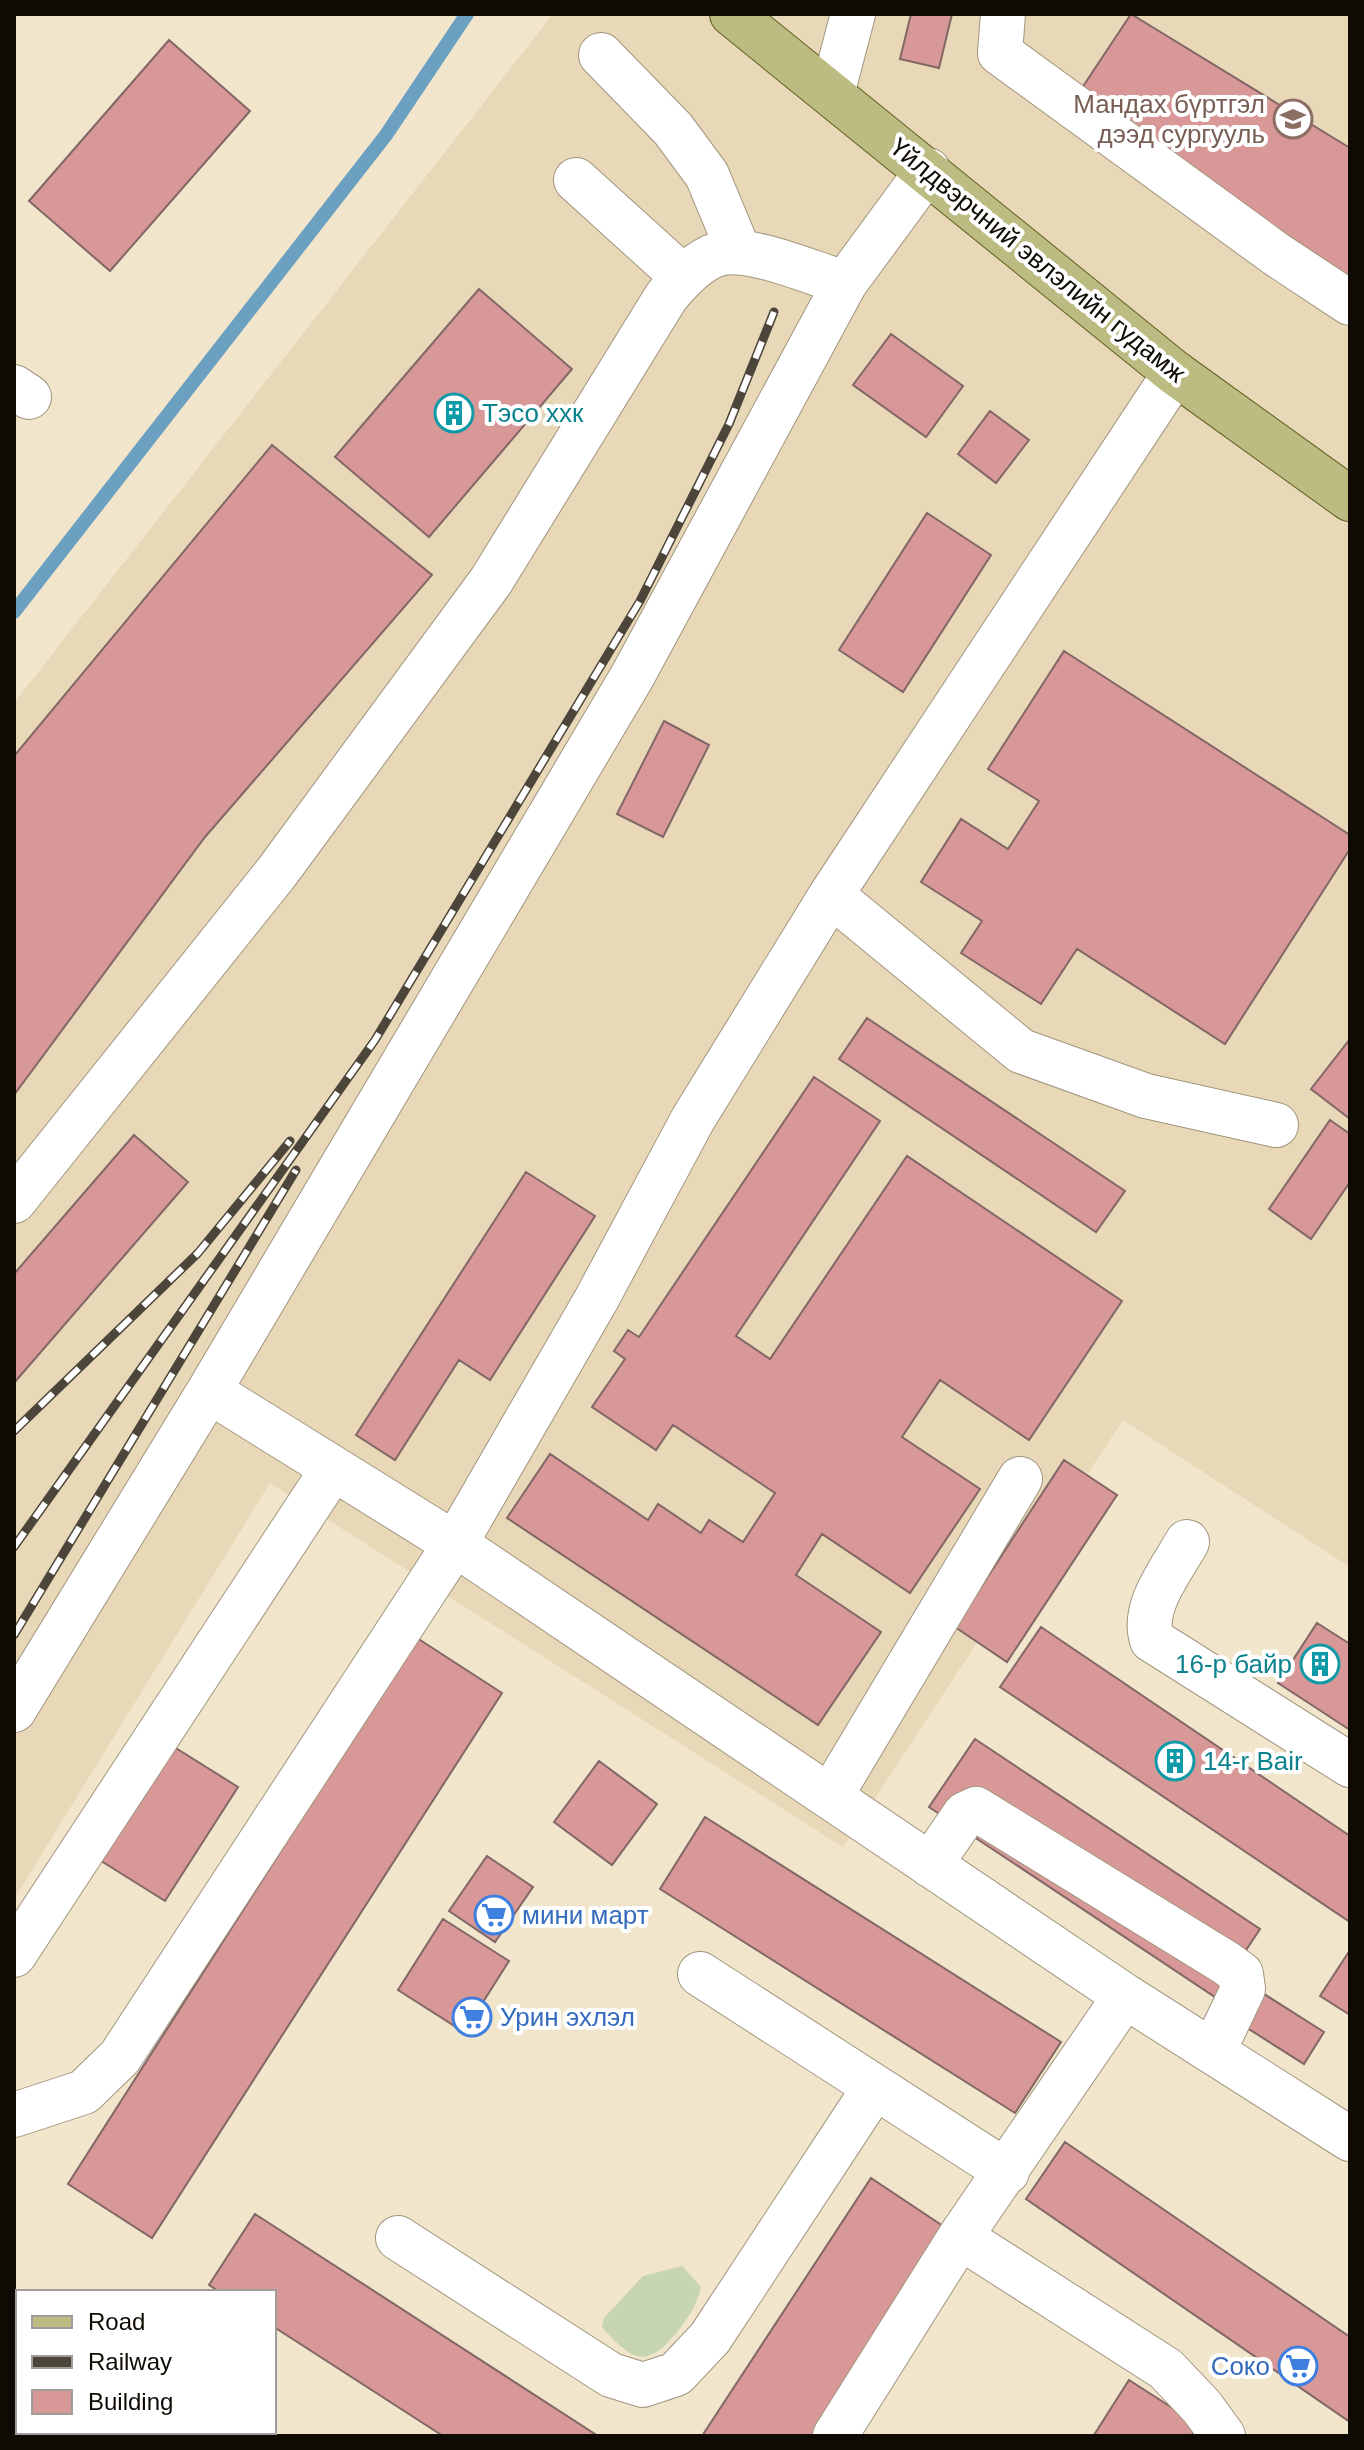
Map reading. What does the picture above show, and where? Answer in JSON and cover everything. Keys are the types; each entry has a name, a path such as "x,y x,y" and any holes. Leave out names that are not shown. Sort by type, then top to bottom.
{"main road":[{"name":"Үйлдвэрчний эвлэлийн гудамж","path":"732,14 1175,373 1346,486"}],"street":[{"path":"832,94 853,14"},
{"path":"1003,14 1000,53 1250,235 1350,303"},
{"path":"601,55 673,129 707,175 739,252"},
{"path":"14,1710 209,1391 633,675 845,283 928,170"},
{"path":"576,180 683,277"},
{"path":"14,1201 277,872 491,581 666,297 683,277 717,255 739,252 845,283"},
{"path":"14,2115 84,2092 120,2057 455,1544 596,1300 693,1119 831,895 1175,373"},
{"path":"831,895 1021,1051 1146,1096 1276,1125"},
{"path":"209,1391 455,1544 1125,1996 1350,2139"},
{"path":"14,1955 332,1470"},
{"path":"830,1797 1020,1479"},
{"path":"1187,1542 1151,1607 1148,1627 1152,1640 1350,1765"},
{"path":"930,1865 965,1814 976,1809 1226,1963 1241,1974 1243,1989 1213,2052"},
{"path":"700,1974 1007,2172"},
{"path":"835,2436 960,2237 1125,1996"},
{"path":"398,2238 611,2375 643,2385 676,2374 710,2338 875,2087"},
{"path":"960,2237 1166,2369 1202,2407 1223,2436"}],"shaded area":[{"path":"553,14 1350,14 1350,1567 1123,1420 843,1847 270,1483 14,1899 14,703"}],"green space":[{"path":"682,2266 701,2287 692,2311 677,2332 656,2352 648,2356 631,2354 602,2327 604,2318 643,2276"}],"building":[{"path":"911,14 952,14 939,68 900,59"},
{"name":"Мандах бүртгэл дээд сургууль","path":"1131,14 1350,148 1350,285 1074,100"},
{"path":"169,40 250,111 110,271 29,201"},
{"name":"Тэсо ххк","path":"479,289 572,369 429,537 335,457"},
{"path":"891,334 963,386 926,437 853,385"},
{"path":"990,411 1029,440 996,483 958,454"},
{"path":"272,445 432,575 205,837 14,1095 14,756"},
{"path":"927,513 991,555 903,692 839,650"},
{"path":"1064,651 1350,835 1350,849 1225,1044 1077,949 1041,1004 961,953 982,921 921,882 961,819 1008,849 1039,801 988,769"},
{"path":"664,721 709,745 663,837 617,814"},
{"path":"867,1018 1125,1191 1096,1232 839,1059"},
{"path":"1350,1039 1350,1119 1311,1089"},
{"path":"814,1077 880,1121 736,1336 770,1359 907,1156 1122,1301 1029,1440 940,1380 902,1437 980,1489 910,1593 822,1534 796,1575 881,1632 818,1725 507,1518 550,1454 648,1520 658,1504 701,1533 709,1520 743,1542 775,1493 673,1425 656,1450 592,1407 625,1359 614,1351 628,1330 639,1337"},
{"path":"1330,1120 1350,1134 1350,1182 1311,1239 1269,1209"},
{"path":"134,1135 188,1182 14,1383 14,1274"},
{"path":"526,1172 595,1216 490,1380 459,1360 395,1460 356,1435"},
{"path":"1064,1460 1117,1495 1007,1662 955,1627"},
{"name":"16-р байр","path":"1317,1623 1350,1644 1350,1730 1278,1683"},
{"name":"14-r Bair","path":"1041,1627 1350,1836 1350,1922 1000,1687"},
{"path":"417,1638 502,1693 152,2238 68,2184"},
{"path":"975,1739 1260,1929 1215,1997 929,1807"},
{"path":"171,1745 238,1787 165,1901 98,1859"},
{"path":"599,1761 657,1804 612,1865 554,1822"},
{"path":"705,1817 1061,2042 1015,2113 660,1889"},
{"path":"487,1856 533,1887 495,1942 449,1911"},
{"path":"443,1919 509,1961 464,2032 398,1990"},
{"path":"1350,1950 1350,2015 1320,1996"},
{"path":"1253,1987 1324,2032 1304,2064 1233,2019"},
{"path":"1065,2142 1350,2337 1350,2422 1026,2199"},
{"path":"871,2178 952,2232 818,2436 702,2436"},
{"path":"255,2214 598,2436 443,2436 276,2328 276,2290 217,2290 209,2285"},
{"path":"14,2354 16,2434 134,2436 14,2436"},
{"path":"1129,2380 1199,2425 1191,2436 1094,2435"}],"waterway":[{"path":"14,612 386,135 467,14"}],"railway":[{"path":"14,1547 375,1040 640,601 729,424 774,312"},
{"path":"14,1431 198,1253 290,1141"},
{"path":"14,1635 296,1170"}],"place":[{"name":"Мандах бүртгэл дээд сургууль","path":"1293,119"},
{"name":"Тэсо ххк","path":"454,413"},
{"name":"16-р байр","path":"1320,1664"},
{"name":"14-r Bair","path":"1175,1761"},
{"name":"мини март","path":"494,1915"},
{"name":"Урин эхлэл","path":"472,2017"},
{"name":"Соко","path":"1298,2366"}]}
